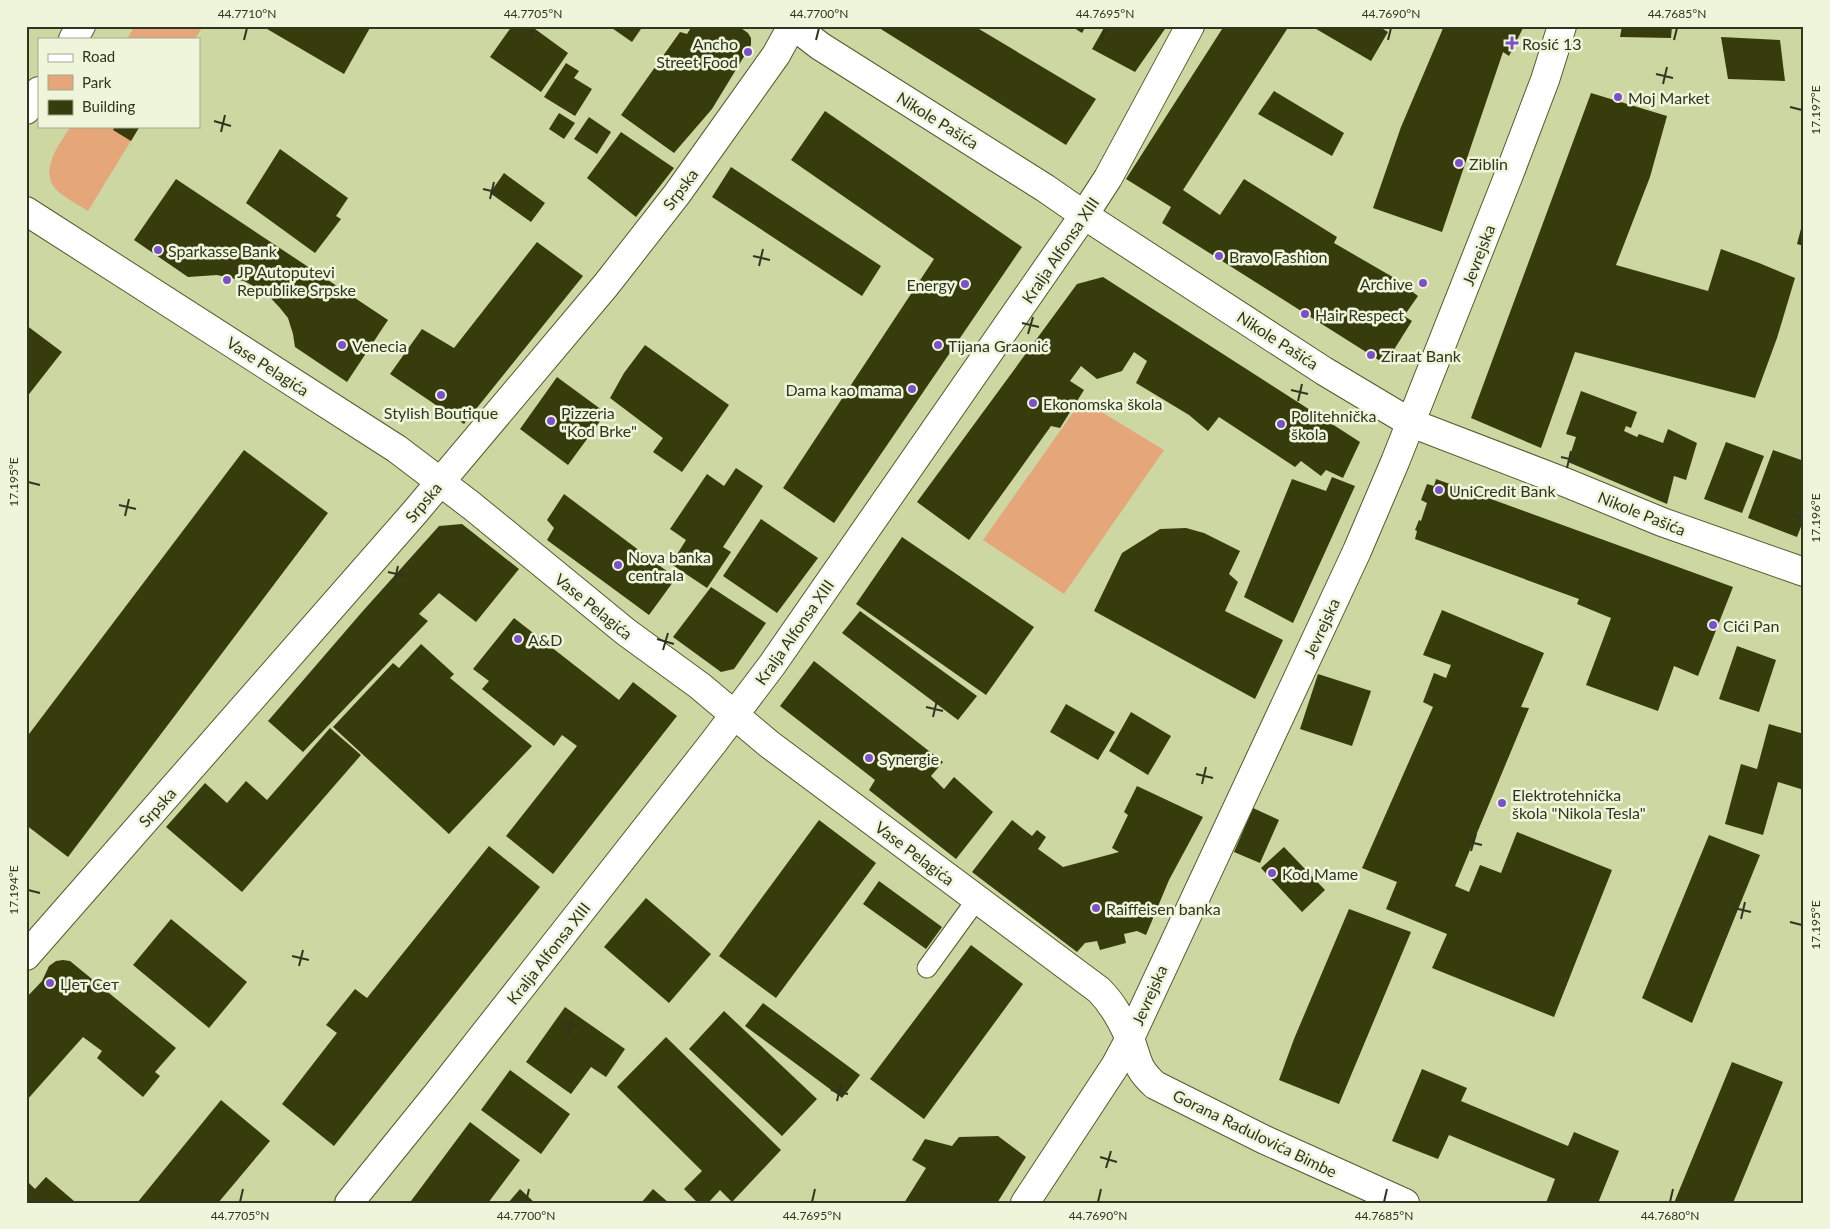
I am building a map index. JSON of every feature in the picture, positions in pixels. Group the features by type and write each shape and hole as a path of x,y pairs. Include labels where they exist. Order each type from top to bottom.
{"street":[{"path":"74,38 81,26"},
{"name":"Nikole Pašića","path":"793,26 820,46 1045,188 1324,370 1411,423 1662,522 1804,572"},
{"name":"Srpska","path":"26,956 462,458 606,285 671,202 776,55 793,26"},
{"name":"Kralja Alfonsa XIII","path":"348,1203 487,1031 713,744 772,665 1084,215 1108,178 1190,26"},
{"name":"Jevrejska","path":"1025,1203 1115,1066 1130,1038 1357,551 1411,423 1517,154 1545,80 1562,26"},
{"path":"26,110 38,92"},
{"name":"Vase Pelagića","path":"26,211 397,449 440,481 626,632 700,686 769,744 1099,990 1112,1003 1130,1038"},
{"name":"Gorana Radulovića Bimbe","path":"1130,1038 1138,1066 1154,1085 1265,1140 1405,1203"}],"lane":[{"path":"927,968 977,899"}],"green space":[{"path":"135,26 203,26 196,38 128,38"},
{"path":"70,128 139,128 88,211 61,194 51,181 49,173 50,164 57,148"},
{"path":"1082,400 1164,450 1064,594 983,540"}],"building":[{"path":"262,26 371,26 344,74"},
{"path":"512,26 531,26 568,53 541,92 490,57"},
{"path":"609,26 643,26 632,42"},
{"path":"692,26 738,26 748,33 751,38 751,45 712,109 674,153 621,115 680,32 687,34"},
{"path":"876,26 974,26 1096,99 1066,145"},
{"path":"1071,26 1086,26 1082,33"},
{"path":"1105,26 1167,26 1135,72 1092,49"},
{"path":"1224,26 1289,26 1183,190 1220,215 1244,179 1337,237 1334,243 1391,276 1418,296 1404,316 1412,321 1385,364 1162,223 1171,207 1126,179"},
{"path":"1311,26 1378,26 1388,32 1371,61"},
{"path":"1444,26 1524,26 1509,56 1503,52 1442,232 1373,208 1401,127"},
{"path":"1622,26 1672,26 1671,38 1620,37"},
{"path":"1758,26 1777,26 1777,29 1758,28"},
{"path":"1721,37 1780,40 1785,81 1728,79"},
{"path":"566,63 579,71 574,78 592,89 575,116 544,97"},
{"path":"1274,91 1344,133 1332,156 1258,114"},
{"path":"1591,93 1667,116 1650,177 1616,265 1708,291 1721,249 1795,278 1777,338 1755,398 1575,352 1541,448 1471,418"},
{"path":"825,111 1022,247 834,523 783,488 934,259 791,160"},
{"path":"559,113 575,123 564,139 549,129"},
{"path":"589,117 611,132 597,154 574,139"},
{"path":"114,128 139,128 131,141 113,130"},
{"path":"621,132 674,168 636,217 587,178"},
{"path":"280,149 348,198 336,216 341,219 315,253 246,203"},
{"path":"731,167 881,266 862,296 712,197"},
{"path":"504,173 545,203 531,222 490,193"},
{"path":"176,179 388,320 347,382 295,347 288,318 266,293 244,281 217,275 188,277 134,240"},
{"path":"1804,221 1804,246 1797,244"},
{"path":"537,242 583,276 464,424 390,374 422,329 454,348"},
{"name":"Ekonomska škola","path":"1103,277 1360,442 1343,478 1326,470 1321,476 1301,461 1295,467 1219,417 1208,431 1189,415 1136,383 1147,361 1134,352 1122,371 1097,379 1081,366 1070,381 1084,390 1060,428 1051,426 969,540 917,502 1077,284"},
{"path":"26,325 62,352 26,398"},
{"path":"645,345 729,405 682,472 653,452 663,438 610,398 624,373"},
{"path":"557,377 606,413 568,465 520,429"},
{"path":"1581,391 1637,412 1631,428 1626,426 1624,431 1637,437 1639,434 1663,443 1668,429 1697,443 1686,480 1674,476 1667,504 1568,462 1576,437 1566,434"},
{"path":"1726,442 1764,456 1742,513 1704,499"},
{"path":"244,450 328,513 68,857 26,825 26,738"},
{"path":"1773,450 1804,461 1804,519 1797,537 1748,518"},
{"path":"736,468 763,486 723,547 731,552 707,588 671,564 686,540 670,529 707,474 724,486"},
{"path":"1332,477 1355,486 1293,623 1244,597 1292,479 1326,491"},
{"path":"1436,479 1733,587 1698,676 1674,666 1658,711 1586,685 1611,618 1577,604 1579,599 1415,539 1417,531 1415,530 1419,520 1421,521 1427,503 1421,500 1427,484 1434,486"},
{"path":"564,494 676,578 649,615 547,540 554,528 547,520"},
{"path":"761,519 818,558 777,613 723,576"},
{"path":"462,524 519,569 476,622 439,593 419,614 428,621 303,752 268,721 439,526"},
{"path":"1186,528 1204,533 1240,551 1229,574 1238,582 1225,611 1283,640 1255,699 1094,611 1122,553 1160,529"},
{"path":"902,537 1034,627 986,695 856,604"},
{"path":"711,587 766,623 734,669 721,672 673,637"},
{"path":"1442,610 1544,653 1521,707 1529,708 1455,886 1469,892 1480,865 1501,873 1517,832 1612,870 1554,1017 1432,968 1447,934 1386,909 1397,882 1362,868 1433,707 1423,702 1434,673 1446,678 1451,665 1423,655"},
{"path":"860,611 977,696 958,720 842,633"},
{"path":"514,618 619,700 633,682 677,716 553,874 506,836 577,746 562,735 554,746 482,689 489,681 473,669"},
{"path":"421,644 454,674 450,678 532,746 449,834 333,727 393,663 399,668"},
{"path":"1737,646 1776,660 1759,712 1719,699"},
{"path":"814,661 943,762 931,776 944,789 954,777 993,812 956,859 869,790 875,780 780,706"},
{"path":"1318,674 1371,691 1352,746 1300,729"},
{"path":"1066,704 1115,732 1098,760 1050,732"},
{"path":"1131,712 1171,736 1148,775 1109,751"},
{"path":"1769,724 1804,734 1804,790 1778,782 1763,835 1725,824 1741,764 1757,769"},
{"path":"330,728 361,755 242,892 166,827 205,783 227,803 246,781 267,800"},
{"path":"1137,786 1203,817 1169,880 1146,935 1137,931 1124,934 1126,943 1100,950 1097,941 1085,943 1077,952 972,872 1012,820 1032,836 1037,830 1046,837 1038,849 1063,867 1119,852 1112,848 1128,815 1124,812"},
{"path":"1253,808 1279,820 1260,863 1234,852"},
{"path":"819,820 876,863 776,998 719,956"},
{"path":"1709,835 1760,855 1692,1023 1642,998"},
{"path":"489,846 540,887 334,1146 282,1104 337,1033 326,1025 355,989 367,998"},
{"path":"1284,847 1325,890 1302,912 1261,868"},
{"path":"879,881 942,927 926,949 863,904"},
{"path":"646,898 711,954 669,1003 604,947"},
{"path":"1349,909 1411,932 1339,1104 1279,1080 1294,1039"},
{"path":"171,919 247,982 209,1028 133,965"},
{"path":"971,945 1023,984 924,1119 870,1079"},
{"path":"56,961 70,961 176,1048 155,1072 160,1076 143,1097 97,1058 102,1051 83,1037 26,1101 26,998 42,981 49,966"},
{"path":"763,1003 860,1075 842,1098 745,1026"},
{"path":"565,1007 625,1049 606,1077 591,1067 571,1094 526,1062"},
{"path":"724,1011 817,1099 782,1136 689,1049"},
{"path":"666,1037 781,1150 732,1202 720,1190 708,1203 698,1203 684,1189 702,1171 617,1087"},
{"path":"1732,1062 1783,1082 1733,1203 1674,1203"},
{"path":"1422,1069 1467,1088 1461,1101 1568,1146 1574,1132 1619,1151 1598,1203 1546,1203 1555,1179 1449,1135 1438,1159 1392,1141"},
{"path":"510,1070 570,1114 541,1154 481,1110"},
{"path":"221,1100 270,1141 218,1203 137,1203"},
{"path":"470,1122 520,1160 488,1203 413,1203 411,1201"},
{"path":"998,1136 1026,1157 997,1203 904,1203 926,1168 912,1160 925,1139 952,1146 959,1137"},
{"path":"46,1177 74,1201 72,1203 26,1203 26,1180 35,1189"},
{"path":"520,1189 535,1203 508,1203"},
{"path":"653,1189 669,1203 641,1203"}],"place":[{"name":"Rosić 13","path":"1512,43"},
{"name":"Ancho Street Food","path":"748,52"},
{"name":"Moj Market","path":"1618,97"},
{"name":"Ziblin","path":"1459,163"},
{"name":"Sparkasse Bank","path":"158,250"},
{"name":"Bravo Fashion","path":"1219,256"},
{"name":"JP Autoputevi Republike Srpske","path":"227,280"},
{"name":"Archive","path":"1423,283"},
{"name":"Energy","path":"965,284"},
{"name":"Hair Respect","path":"1305,314"},
{"name":"Venecia","path":"342,345"},
{"name":"Tijana Graonić","path":"938,345"},
{"name":"Ziraat Bank","path":"1371,355"},
{"name":"Dama kao mama","path":"912,389"},
{"name":"Stylish Boutique","path":"441,395"},
{"name":"Ekonomska škola","path":"1033,403"},
{"name":"Pizzeria \"Kod Brke\"","path":"551,421"},
{"name":"Politehnička škola","path":"1281,424"},
{"name":"UniCredit Bank","path":"1439,490"},
{"name":"Nova banka centrala","path":"618,565"},
{"name":"Cići Pan","path":"1713,625"},
{"name":"A&D","path":"518,639"},
{"name":"Synergie","path":"869,758"},
{"name":"Elektrotehnička škola \"Nikola Tesla\"","path":"1502,803"},
{"name":"Kod Mame","path":"1272,873"},
{"name":"Raiffeisen banka","path":"1096,908"},
{"name":"Џет Сет","path":"50,983"}]}
